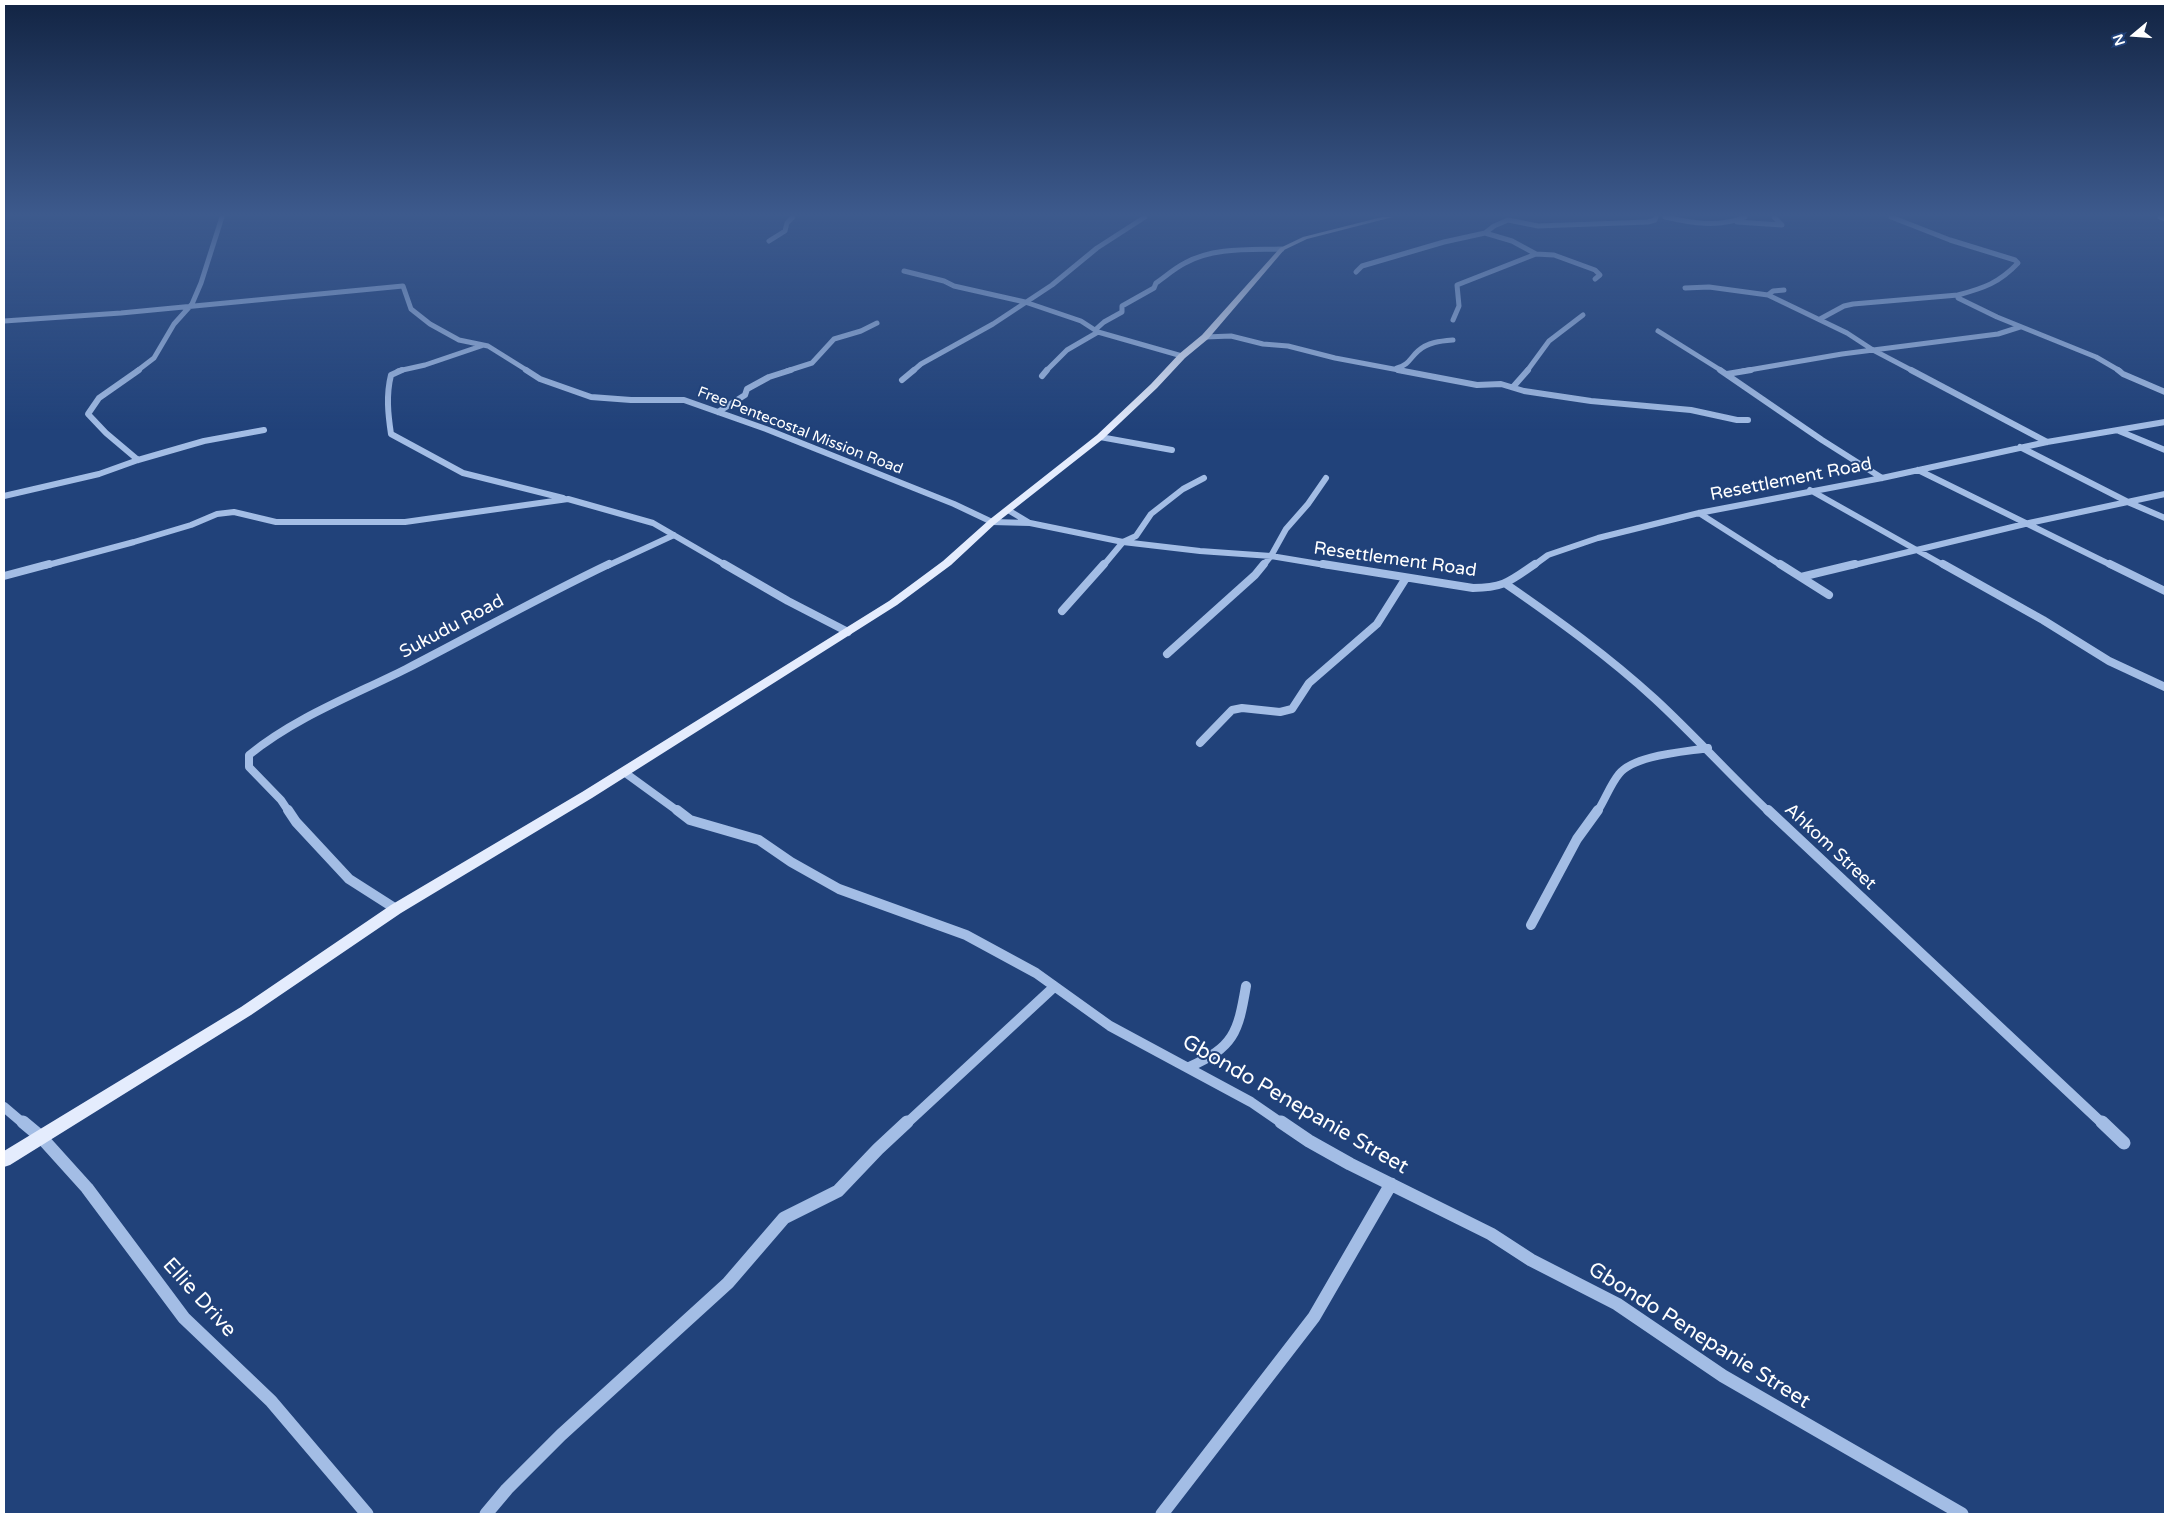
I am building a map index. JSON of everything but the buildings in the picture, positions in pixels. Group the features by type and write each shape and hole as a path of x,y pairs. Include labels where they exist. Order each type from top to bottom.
{"main road":[{"path":"4,1160 246,1011 396,909 624,772 893,603 947,563 992,522 1100,437 1154,386 1182,356 1205,337 1248,288"}],"street":[{"path":"138,460 106,433 88,414 89,411 96,400 155,357 182,313 191,306 199,288"},
{"name":"Free Pentecostal Mission Road","path":"4,321 121,314 383,288"},
{"name":"Free Pentecostal Mission Road","path":"404,288 410,309 417,314 459,340 482,345 513,361 540,379 591,397 631,400 684,400 766,429 992,522"},
{"path":"962,288 1025,302 1081,321 1097,331 1182,356"},
{"path":"902,380 921,364 993,324 1047,288"},
{"path":"1042,376 1049,365 1076,344 1097,331 1104,322 1122,312 1122,306 1154,288"},
{"path":"1453,320 1458,306 1457,288"},
{"path":"1684,288 1688,288"},
{"path":"1715,288 1768,295 1820,319 1847,333 1873,350 2047,442"},
{"path":"1820,319 1844,306 1853,304 1958,295 1983,288"},
{"path":"1768,295 1773,290 1784,290"},
{"path":"1958,295 1958,298 1966,302 2096,357 2114,366 2123,374 2165,392"},
{"path":"1514,387 1523,378 1545,346 1565,327 1582,315"},
{"path":"718,412 745,395 747,389 768,377 812,363 834,339 861,331 877,323"},
{"path":"1727,374 1873,350 1998,334 2020,326"},
{"path":"1658,331 1727,374 1822,440 1882,478"},
{"path":"1205,337 1230,336 1263,344 1288,346 1336,358 1397,368 1430,377 1476,385 1501,384 1524,391 1591,401 1691,410 1737,420 1748,420"},
{"path":"1397,368 1406,366 1414,358 1416,352 1429,343 1452,340"},
{"path":"482,345 462,350 391,375 388,396 391,434 463,473 616,511 653,523 788,601 848,632"},
{"path":"1918,470 2020,447 2165,422"},
{"path":"4,496 99,474 138,460 204,441 264,430"},
{"path":"2118,431 2165,450"},
{"path":"1100,437 1172,450"},
{"path":"2020,447 2130,503 2165,518"},
{"path":"1918,470 2165,591"},
{"name":"Resettlement Road","path":"992,522 1030,523 1124,542 1200,551 1271,556 1473,588 1492,588 1506,584 1548,556 1598,538 1698,513 1918,470"},
{"path":"1062,611 1091,581 1124,542 1136,536 1151,514 1183,489 1204,478"},
{"path":"1167,654 1255,575 1271,556 1286,529 1308,504 1326,478"},
{"path":"1810,490 2043,620 2108,661 2165,687"},
{"path":"1801,577 1918,551 2029,523 2130,503 2165,494"},
{"path":"4,576 134,542 191,525 217,514 234,512 276,522 405,522 568,499"},
{"name":"Resettlement Road","path":"1008,510 1030,523"},
{"path":"1698,513 1829,595"},
{"name":"Sukudu Road","path":"396,909 348,878 296,822 281,800 249,767 249,755 260,745 314,714 430,656 490,623 674,535"},
{"path":"1200,743 1232,710 1242,708 1280,712 1292,709 1299,701 1308,684 1377,624 1406,578"},
{"name":"Ahkom Street","path":"1506,584 1577,634 1620,668 1708,748 1752,796 2124,1143"},
{"path":"1532,925 1577,839 1598,811 1619,774 1628,766 1639,761 1708,748"},
{"name":"Gbondo Penepanie Street","path":"624,772 690,820 758,840 791,862 839,889 966,935 1036,973 1110,1026 1251,1102 1318,1146 1350,1164 1491,1234 1531,1260 1617,1304 1724,1376 1962,1514"},
{"path":"1189,1067 1208,1059 1234,1036 1246,986"},
{"path":"486,1514 507,1489 561,1435 728,1282 754,1255 784,1218 838,1191 878,1149 1054,987"},
{"name":"Ellie Drive","path":"4,1107 41,1137 87,1188 184,1318 270,1401 366,1514"},
{"path":"1162,1514 1229,1430 1314,1317 1391,1184"}]}
